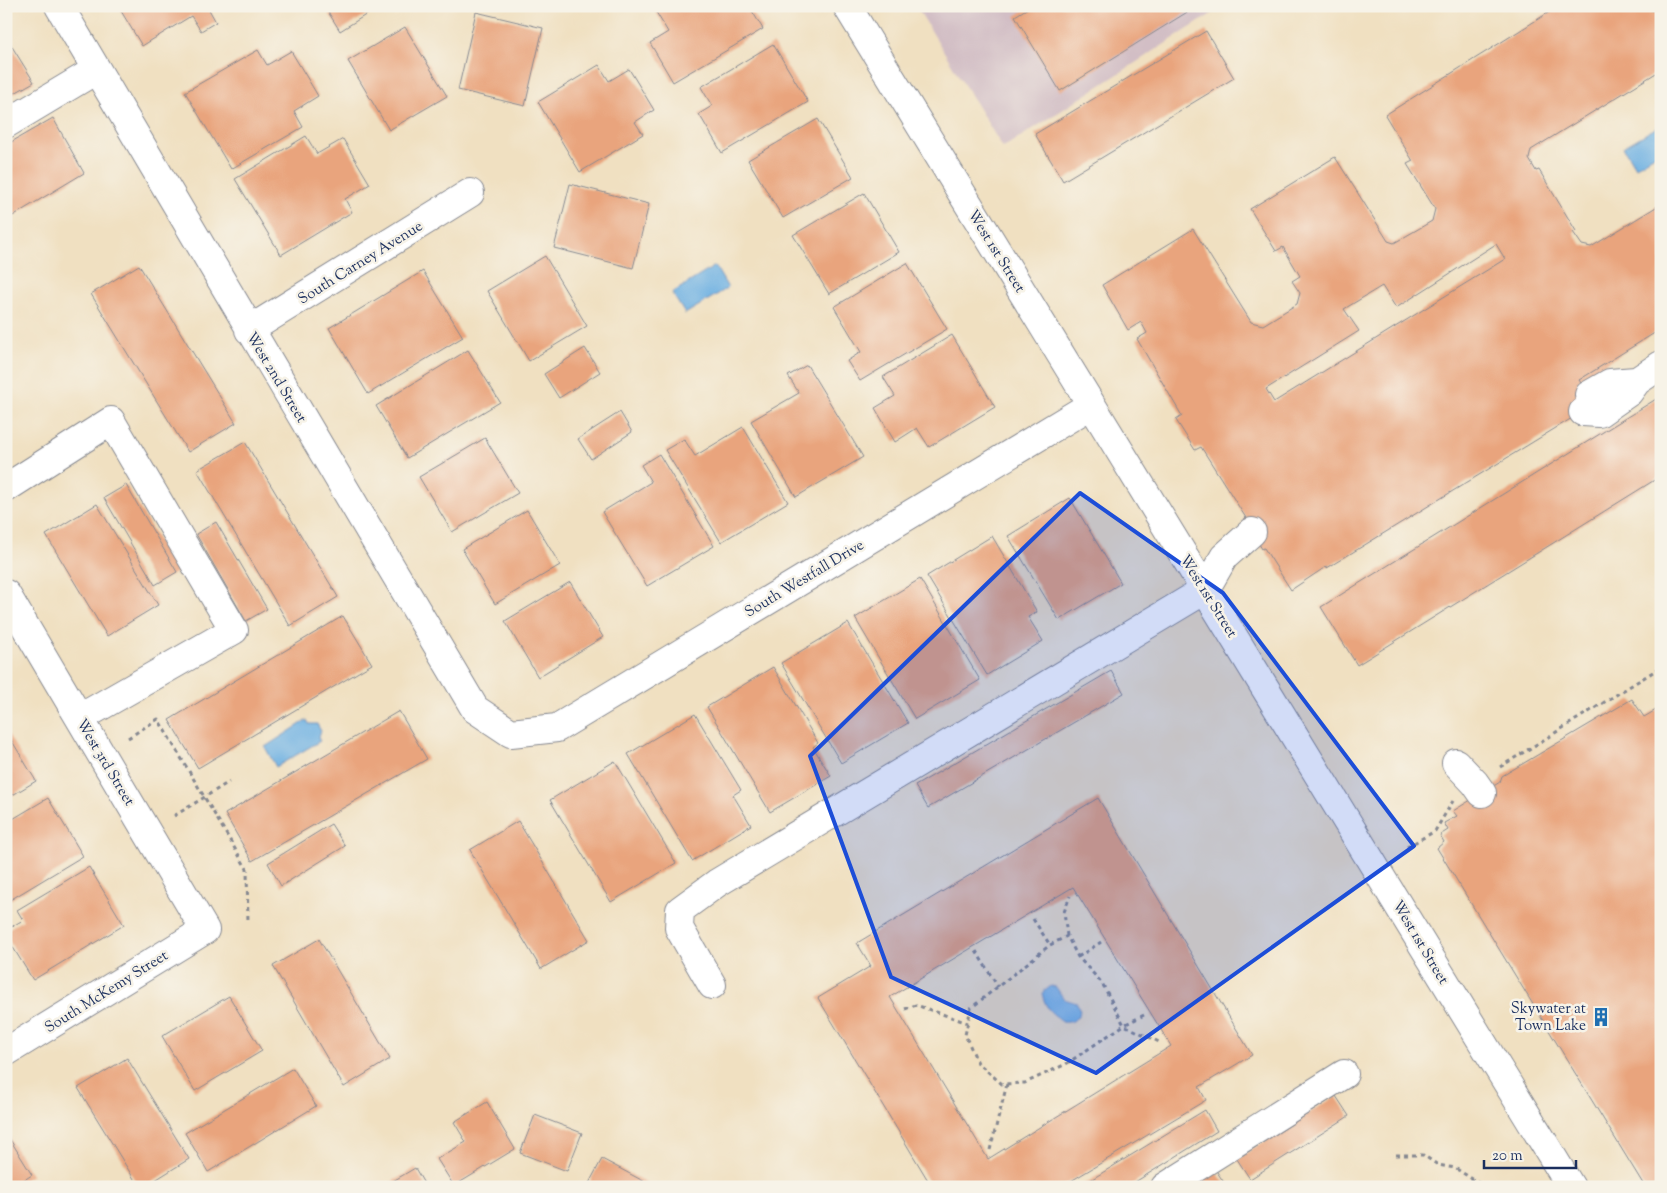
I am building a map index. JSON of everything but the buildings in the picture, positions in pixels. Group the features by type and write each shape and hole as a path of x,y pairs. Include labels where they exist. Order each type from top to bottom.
{"street":[{"name":"West 2nd Street","path":"59,6 475,709 511,733"},
{"name":"West 1st Street","path":"847,6 1571,1187"},
{"path":"6,124 96,70"},
{"name":"South Carney Avenue","path":"249,330 470,193"},
{"path":"1586,403 1598,413 1629,392 1637,381 1661,365"},
{"name":"South Westfall Drive","path":"511,733 557,728 1092,405"},
{"path":"6,488 111,421 234,630 80,718"},
{"path":"712,986 679,928 680,910 717,883 1205,590 1224,557 1252,532"},
{"name":"West 3rd Street","path":"6,594 205,930"},
{"path":"1456,763 1478,788"},
{"name":"South McKemy Street","path":"6,1052 205,930"},
{"path":"1165,1187 1344,1074"}],"path":[{"path":"1407,847 1435,831 1456,795 1478,788 1661,667"},
{"path":"128,738 158,720 247,869 248,923"},
{"path":"174,816 229,782"},
{"path":"1070,896 1064,912 1067,936 1078,957 1102,983 1124,1025 1161,1043"},
{"path":"1033,919 1050,945"},
{"path":"1067,936 1050,945 971,1008 965,1035 978,1063 1002,1084 1025,1083 1066,1064 1124,1025 1144,1015"},
{"path":"1078,957 1101,942"},
{"path":"976,950 998,987"},
{"path":"905,1009 916,1005 968,1022"},
{"path":"990,1150 1007,1084"},
{"path":"1396,1155 1423,1154 1438,1165 1454,1168 1485,1187"}],"highlighted area":[{"path":"1080,493 1223,593 1414,846 1096,1073 891,977 810,756"}],"shaded area":[{"path":"916,6 1224,6 1003,148"}],"water":[{"path":"1661,125 1661,151 1635,167 1623,147"},
{"path":"715,266 728,288 685,314 672,293"},
{"path":"307,720 309,724 317,724 321,731 318,738 320,741 276,767 265,747"},
{"path":"1051,986 1056,987 1064,999 1077,1003 1080,1011 1073,1021 1062,1022 1048,1009 1042,993"}],"place":[{"name":"Skywater at Town Lake","path":"1601,1017"}]}
